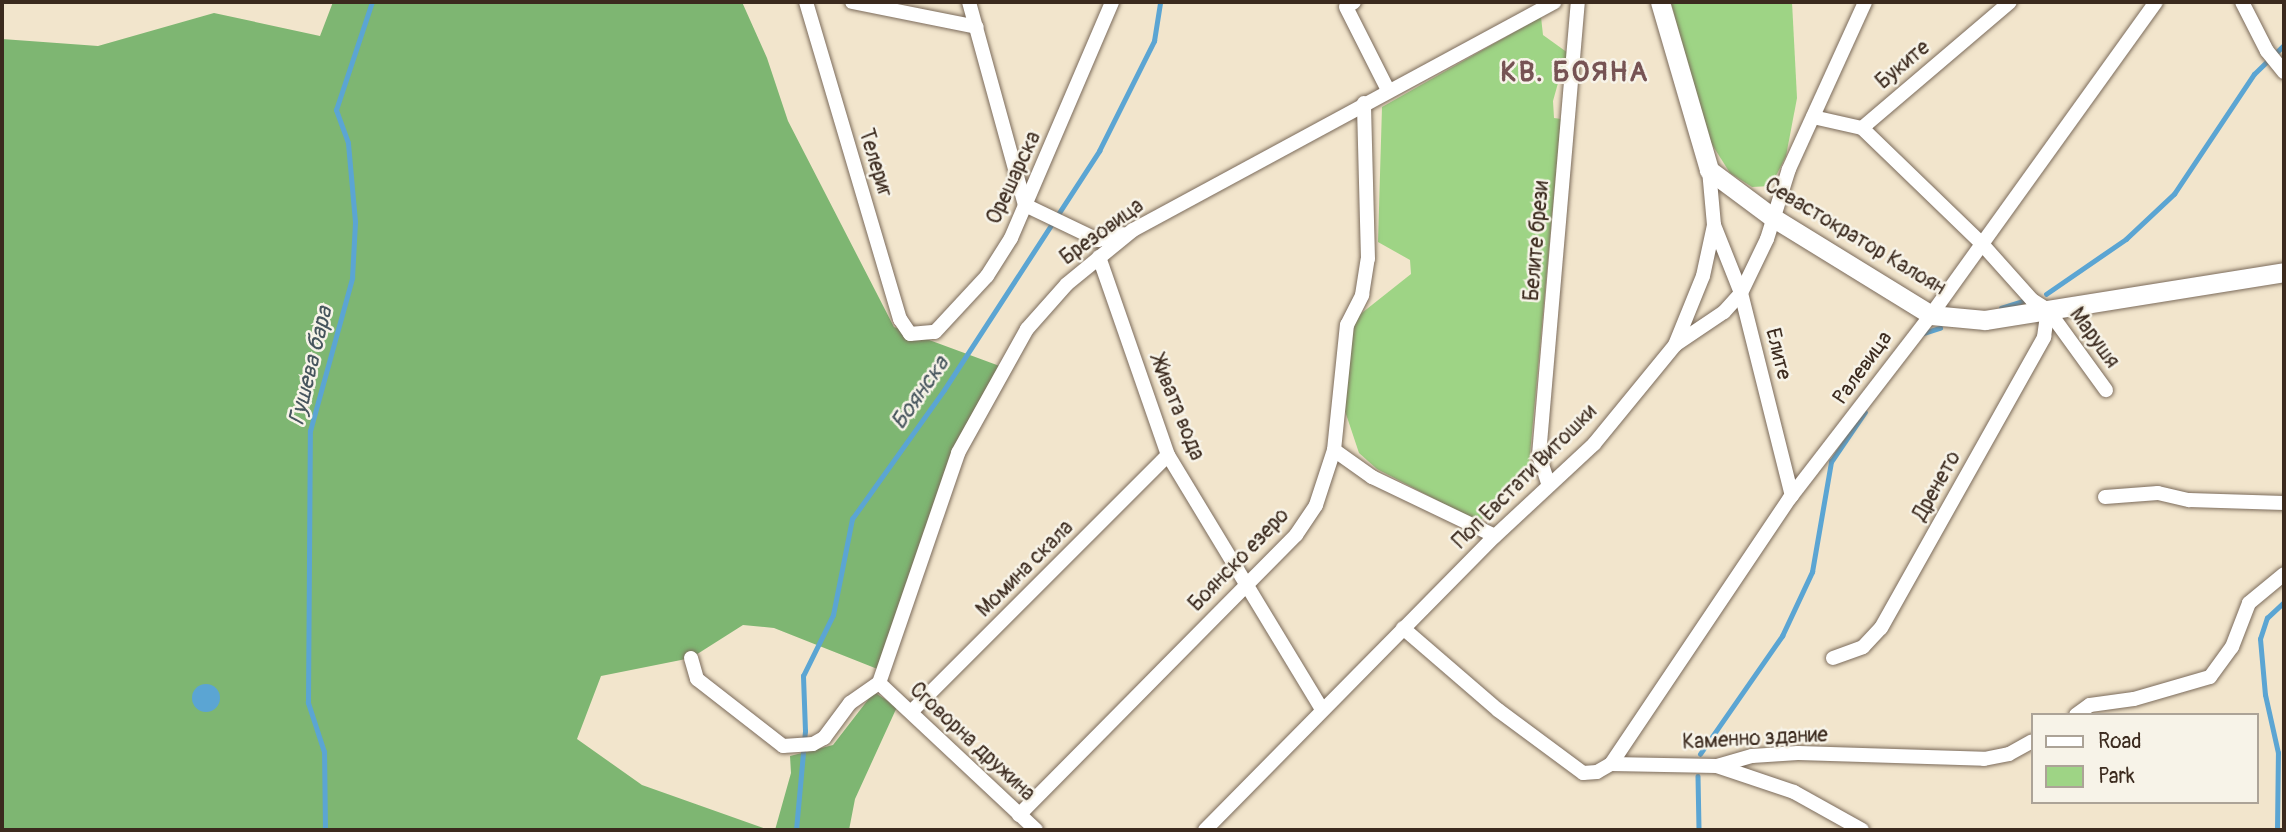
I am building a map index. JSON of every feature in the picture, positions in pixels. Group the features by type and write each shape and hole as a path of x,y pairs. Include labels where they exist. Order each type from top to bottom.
{"main road":[{"path":"1660,2 1709,170"},
{"name":"Севастократор Калоян","path":"1709,170 1772,216 1931,315 1985,320 2284,272"}],"street":[{"name":"Телериг","path":"806,2 900,319 911,334"},
{"path":"852,2 977,27"},
{"path":"970,2 1025,205 1098,240 1133,230"},
{"name":"Орешарска","path":"911,334 935,332 987,276 1025,205 1112,2"},
{"name":"Брезовица","path":"879,683 958,453 1027,328 1067,284 1133,230 1554,2"},
{"name":"Белите брези","path":"1548,483 1539,455 1578,2"},
{"name":"Поп Евстати Витошки","path":"1205,830 1548,483 1594,444 1675,345 1724,312 1741,293 1767,239 1772,216 1813,117 1865,2"},
{"name":"Буките","path":"1862,128 2010,2"},
{"name":"Ралевица","path":"1611,764 1792,496 1931,315 2156,2"},
{"path":"2242,2 2267,51 2281,68"},
{"path":"1350,4 1388,90"},
{"name":"Боянско езеро","path":"1019,816 1307,520 1334,450 1347,325 1363,295 1368,258 1364,103"},
{"path":"1813,117 1862,128"},
{"name":"Марушя","path":"1862,128 1982,244 2032,300 2048,310 2106,390"},
{"path":"1675,345 1703,276 1714,225 1709,170"},
{"name":"Елите","path":"1714,225 1741,293 1792,496"},
{"name":"Живата вода","path":"1099,257 1168,455 1322,709"},
{"name":"Дренето","path":"1833,658 1863,647 1881,628 2044,337 2048,310"},
{"path":"1334,450 1372,477 1495,536"},
{"name":"Момина скала","path":"911,712 1168,455"},
{"path":"2105,497 2158,493 2189,500 2284,503"},
{"path":"2079,713 2090,705 2134,699 2210,677 2232,648 2249,603 2284,574"},
{"name":"Каменно здание","path":"1403,628 1578,771 1597,772 1611,764 1717,766 1752,755 1798,753 1983,760 2009,754 2030,742"},
{"path":"691,658 697,679 768,738 783,746 813,744 824,738 850,704 879,683"},
{"name":"Сговорна дружина","path":"879,683 1036,830"},
{"path":"1717,766 1794,792 1862,830"}],"green space":[{"path":"333,2 742,2 767,58 788,121 894,327 1005,368 958,453 880,670 774,628 743,625 691,658 601,676 577,739 642,785 769,830 2,830 2,39 98,46 214,13 320,36"},
{"path":"1671,2 1792,2 1797,98 1786,156 1771,186 1752,187 1730,173 1706,135"},
{"path":"1541,17 1543,35 1568,53 1564,82 1558,83 1553,101 1554,118 1561,119 1529,465 1479,522 1377,469 1359,453 1345,411 1353,320 1411,274 1410,260 1378,242 1382,107"},
{"path":"874,692 897,707 855,799 849,830 775,830 791,773 790,756 833,745"}],"water":[{"path":"206,684 216,688 220,698 216,708 206,712 196,708 192,698 196,688"}],"waterway":[{"name":"Гушева бара","path":"325,830 324,752 308,703 310,431 352,278 355,222 348,143 336,110 372,2"},
{"name":"Боянска","path":"796,830 805,731 803,676 833,615 852,519 944,390 1099,151 1154,41 1160,2"},
{"path":"2046,294 2126,239 2174,194 2254,74 2284,45"},
{"path":"2001,308 2022,301"},
{"path":"1921,334 1940,328"},
{"path":"1700,754 1782,636 1812,572 1831,462 1865,412"},
{"path":"2277,830 2278,753 2265,695 2260,639 2267,618 2284,602"},
{"path":"1698,776 1699,830"}],"district":[{"name":"КВ. БОЯНА","path":"1575,73"}]}
